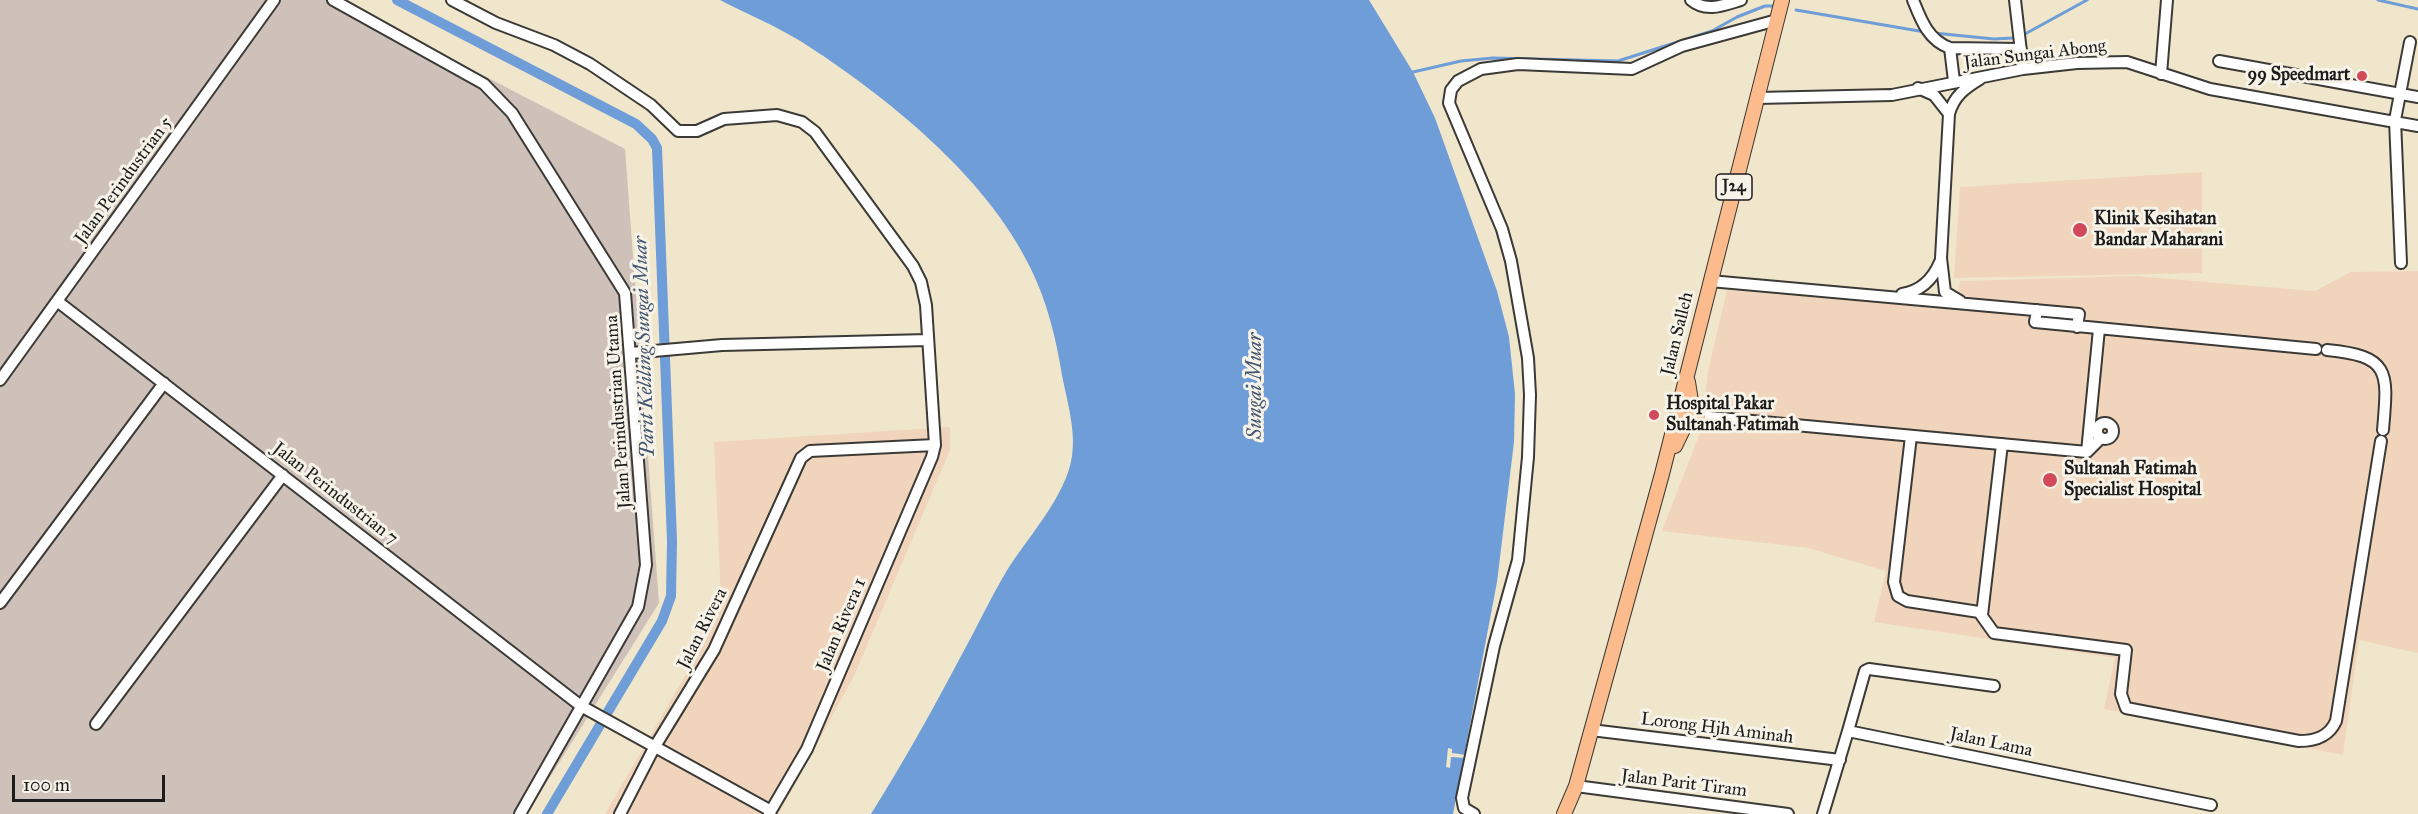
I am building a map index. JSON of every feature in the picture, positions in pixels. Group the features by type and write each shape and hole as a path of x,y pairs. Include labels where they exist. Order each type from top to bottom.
{"main road":[{"name":"Jalan Salleh","path":"1564,814 1576,786 1665,464 1782,0"},
{"path":"1665,464 1688,419 1698,416 1692,405 1687,374"}],"street":[{"name":"Jalan Perindustrian 5","path":"0,380 274,0"},
{"name":"Jalan Perindustrian Utama","path":"333,0 483,84 498,96 525,132 625,293 646,565 638,607 520,814"},
{"path":"452,0 496,23 554,45 590,64 651,105 678,131 697,131 724,119 777,115 802,122 815,132 913,266 921,282 926,305 935,445"},
{"path":"1691,0 1696,4 1711,7 1741,0"},
{"path":"1912,0 1933,38 1950,48 2021,49"},
{"path":"2016,0 2023,69"},
{"path":"2161,74 2167,0"},
{"path":"1474,814 1464,808 1462,798 1494,646 1518,560 1528,456 1530,395 1528,358 1511,261 1502,229 1449,102 1451,90 1465,75 1481,69 1518,64 1632,69 1682,46 1777,20"},
{"path":"2401,262 2395,120 2410,42"},
{"path":"1950,48 1954,81"},
{"name":"Jalan Sungai Abong","path":"1757,98 1877,96 2023,69 2105,61 2127,62 2210,89 2395,120 2418,126"},
{"path":"2219,61 2418,98"},
{"path":"1966,304 1945,292 1941,258 1949,114 1956,98 1964,88 1986,75"},
{"path":"1918,88 1934,95 1949,114"},
{"path":"1890,296 1906,294 1927,283 1934,275 1941,258"},
{"path":"1710,281 2079,314 2077,327"},
{"name":"Jalan Perindustrian 7","path":"57,301 581,706 770,812"},
{"path":"1911,436 1895,592 1907,601 1974,610 1982,615 1994,633 2126,650 2121,694 2126,708 2299,741 2318,739 2332,728 2336,721 2382,436 2386,390 2380,368 2368,357 2348,352 2035,322 2037,310"},
{"path":"1698,416 2087,452 2093,448 2096,431 2099,329"},
{"path":"631,353 672,348 928,340"},
{"path":"0,603 164,383"},
{"path":"2087,452 2096,431"},
{"path":"1982,615 2002,444"},
{"name":"Jalan Rivera","path":"620,814 654,748 714,650 796,464 810,451 935,445"},
{"name":"Jalan Rivera 1","path":"770,812 807,749 932,457 935,445"},
{"path":"96,724 283,475"},
{"path":"1823,814 1864,671 1869,669 1994,686"},
{"name":"Lorong Hjh Aminah","path":"1591,730 1840,760"},
{"name":"Jalan Lama","path":"1848,731 2211,805"},
{"name":"Jalan Parit Tiram","path":"1576,786 1788,814"}],"shaded area":[{"path":"0,0 338,0 625,149 659,603 527,814 0,814"},
{"name":"Klinik Kesihatan Bandar Maharani","path":"2202,172 2202,273 1954,278 1960,187"},
{"name":"Sultanah Fatimah Specialist Hospital","path":"2418,271 2418,653 2359,640 2343,755 2104,709 2115,658 1874,622 1886,571 1808,548 1662,531 1701,430 1708,371 1727,290 1956,309 1960,281 2136,276 2315,291 2351,272"},
{"path":"950,427 950,450 854,676 779,814 605,814 708,636 721,600 714,442"}],"water":[{"name":"Sungai Muar","path":"720,0 1369,0 1413,72 1435,118 1497,291 1509,337 1515,394 1514,442 1497,582 1453,814 871,814 928,717 1006,572 1063,486 1069,471 1073,446 1070,416 1054,334 1046,306 1030,267 1011,233 988,201 931,141 867,87 802,42"}],"pier":[{"path":"1448,748 1452,749 1452,753 1466,755 1466,758 1451,757 1450,768 1446,767"}],"waterway":[{"name":"Parit Keliling Sungai Muar","path":"397,0 636,124 652,139 657,148 672,541 671,596 662,621 547,814"},
{"path":"2025,34 2087,0"},
{"path":"2378,0 2418,9"},
{"path":"1413,72 1461,61 1493,58 1618,61 1712,31 1737,17 1765,6 1772,6"},
{"path":"1796,10 1925,32"},
{"path":"1934,33 1994,39 2013,38"}],"place":[{"name":"99 Speedmart","path":"2362,76"},
{"name":"Klinik Kesihatan Bandar Maharani","path":"2080,230"},
{"name":"Hospital Pakar Sultanah Fatimah","path":"1654,415"},
{"name":"Sultanah Fatimah Specialist Hospital","path":"2050,480"}]}
